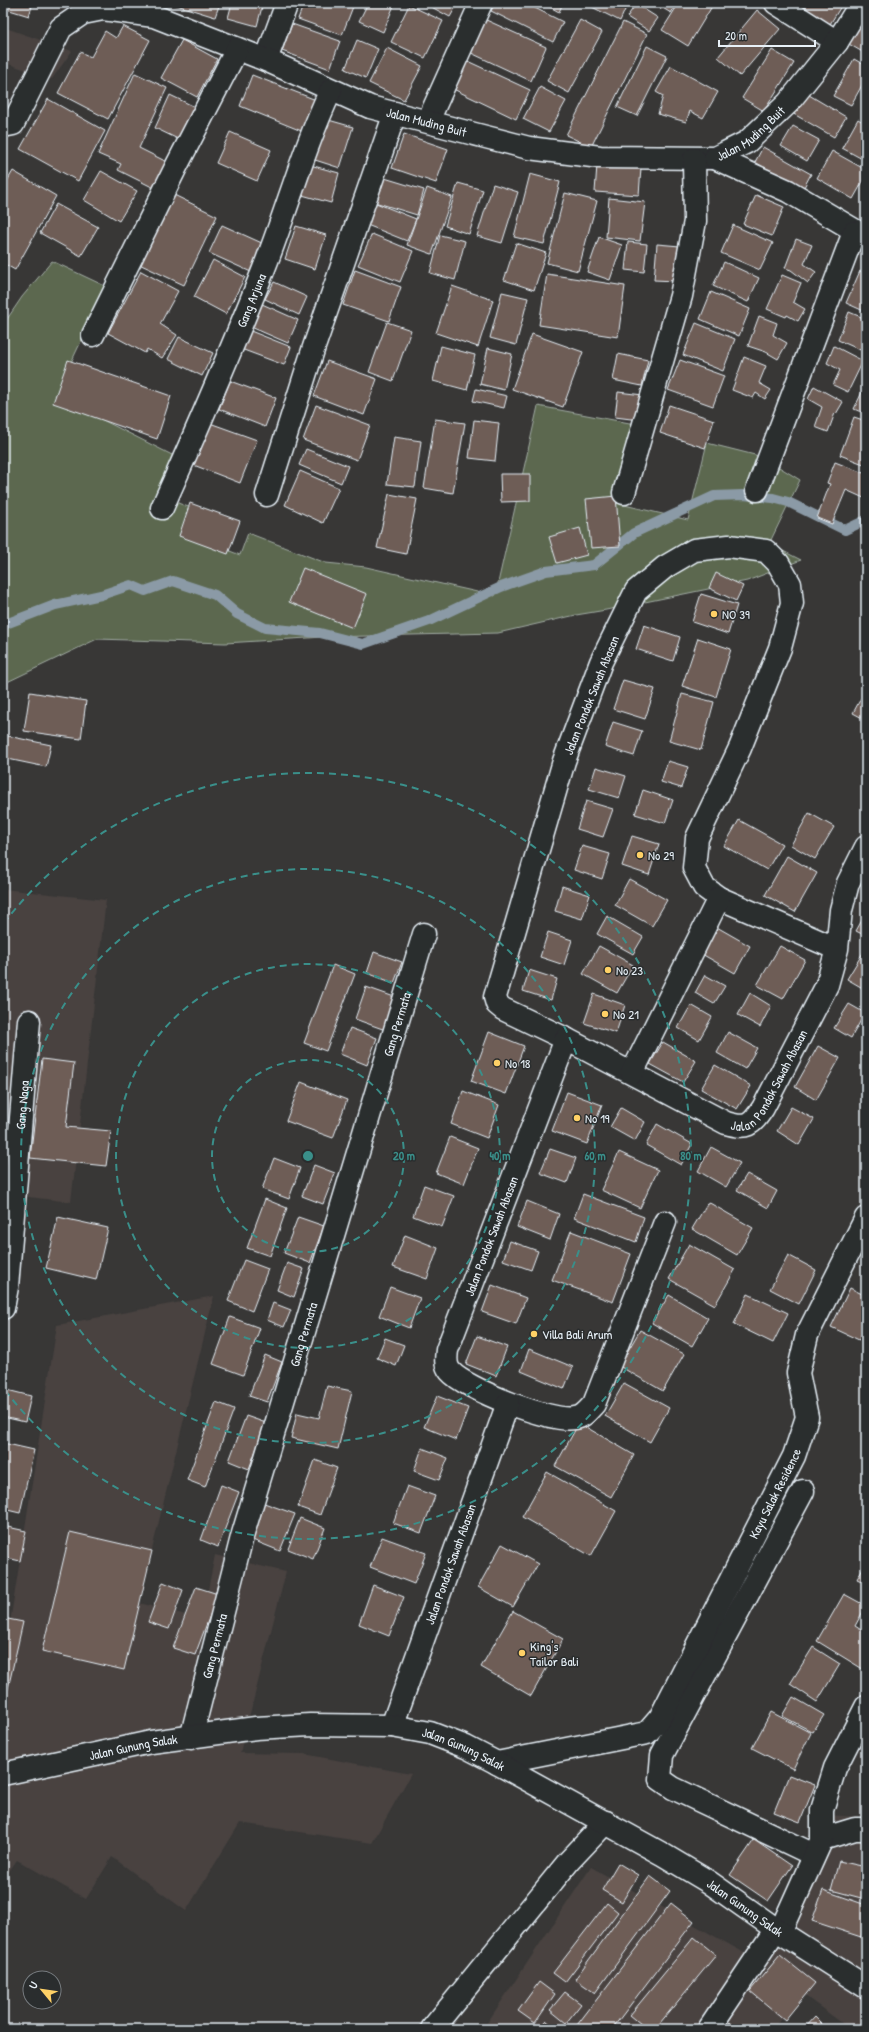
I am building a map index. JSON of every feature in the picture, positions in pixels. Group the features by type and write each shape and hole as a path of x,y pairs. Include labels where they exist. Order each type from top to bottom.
{"street":[{"path":"266,60 287,3"},
{"path":"428,121 481,3"},
{"path":"776,3 837,42"},
{"name":"Jalan Muding Buit","path":"6,131 61,28 84,13 103,9 156,9 237,49 266,60 370,107 529,148 561,153 600,157 705,158 747,142 783,108 837,42 861,3"},
{"path":"93,335 177,165 237,49"},
{"name":"Gang Arjuna","path":"162,508 210,401 261,276 314,125 331,90"},
{"path":"267,495 314,347 395,113"},
{"path":"624,493 681,296 705,158 788,192 860,234 757,490"},
{"name":"Jalan Pondok Sawah Abasan","path":"838,949 719,898 704,887 694,868 697,838 740,748 780,648 792,603 790,584 778,563 766,551 729,546 694,550 665,567 636,591 601,662 564,761 495,997 497,1004 503,1009 566,1039 726,1123 740,1127 753,1123 763,1108 827,985 838,949 841,910 848,883 866,847"},
{"path":"632,1073 719,898"},
{"name":"Gang Permata","path":"191,1738 242,1538 424,934"},
{"name":"Gang Naga","path":"3,1308 7,1287 29,1021"},
{"name":"Jalan Pondok Sawah Abasan","path":"566,1039 447,1350 446,1361 449,1369 457,1379 508,1403 559,1419 575,1418 585,1414 594,1404 665,1222"},
{"name":"Kayu Salak Residence","path":"497,1763 647,1733 660,1718 794,1456 807,1417 798,1373 807,1335 866,1218"},
{"name":"Jalan Pondok Sawah Abasan","path":"392,1726 508,1403"},
{"path":"803,1491 662,1755 660,1779 673,1788 818,1847 855,1829 866,1829"},
{"path":"709,2029 778,1931 818,1847 822,1810 835,1768 866,1707"},
{"name":"Jalan Gunung Salak","path":"3,1774 151,1742 191,1738 256,1728 310,1724 392,1726 430,1733 466,1747 497,1763 662,1854 709,1882 778,1931 866,1987"},
{"path":"432,2029 568,1861 606,1822"}],"shaded area":[{"path":"3,27 72,51 52,79 3,62"},
{"path":"3,889 106,900 71,1202 3,1194"},
{"path":"214,1296 139,1603 202,1619 215,1555 286,1572 240,1753 304,1754 411,1774 372,1843 240,1823 186,1911 112,1857 86,1899 17,1860 3,1880 3,1667 57,1325"},
{"path":"824,1815 866,1817 866,2029 850,2029 801,1993 773,2029 483,2029 591,1867 757,1960"}],"green space":[{"path":"52,261 107,287 55,396 180,459 165,498 209,515 199,539 240,555 248,533 326,563 366,567 495,596 538,406 635,424 616,503 688,520 707,443 763,457 800,480 769,544 801,560 747,581 576,615 498,633 324,637 225,643 97,639 3,684 3,325 22,297"}],"building":[{"path":"3,3 33,3 29,16 3,8"},
{"path":"170,3 220,3 215,17"},
{"path":"232,3 263,3 257,26 228,18"},
{"path":"304,3 354,4 342,35 298,19"},
{"path":"368,3 395,3 383,32 359,21"},
{"path":"424,3 458,3 450,17"},
{"path":"495,3 525,3 563,22 553,42 491,11"},
{"path":"543,3 563,3 559,12"},
{"path":"592,3 628,3 620,21 590,6"},
{"path":"654,3 677,3 671,13"},
{"path":"679,3 714,3 688,46 662,30"},
{"path":"791,3 843,3 827,29"},
{"path":"636,4 658,18 649,31 627,17"},
{"path":"409,5 443,21 425,58 391,42"},
{"path":"757,10 780,29 740,76 718,57"},
{"path":"866,13 866,54 847,43"},
{"path":"484,19 546,47 531,81 469,52"},
{"path":"580,20 602,32 569,93 547,81"},
{"path":"623,22 647,34 591,147 566,135"},
{"path":"292,24 340,41 330,69 282,51"},
{"path":"123,26 150,40 108,119 58,93 80,52 91,57 105,31 116,38"},
{"path":"182,40 217,59 197,97 161,78"},
{"path":"357,40 378,49 366,78 345,69"},
{"path":"647,46 667,56 637,116 617,107"},
{"path":"387,48 422,66 404,100 369,83"},
{"path":"772,50 794,63 764,111 742,98"},
{"path":"463,59 530,90 516,119 449,87"},
{"path":"854,59 866,66 866,78 851,105 833,96"},
{"path":"671,66 718,92 703,118 690,111 686,122 658,114 663,96 656,92"},
{"path":"135,73 167,88 139,148 169,163 156,189 118,170 121,164 98,154"},
{"path":"252,75 316,100 304,132 240,106"},
{"path":"540,87 566,101 549,132 523,119"},
{"path":"804,92 846,117 834,137 792,113"},
{"path":"170,95 195,107 180,140 155,128"},
{"path":"48,99 105,131 78,181 20,149"},
{"path":"325,119 353,127 340,168 312,159"},
{"path":"858,119 866,124 866,161 842,148"},
{"path":"793,126 819,140 807,161 781,146"},
{"path":"230,132 271,150 257,181 216,163"},
{"path":"404,134 448,149 436,183 392,168"},
{"path":"763,147 811,174 803,189 755,162"},
{"path":"832,151 866,170 866,176 853,199 817,178"},
{"path":"310,165 339,173 331,203 302,195"},
{"path":"597,165 641,168 639,195 595,192"},
{"path":"13,171 56,196 15,270 3,263 3,188"},
{"path":"101,171 137,191 119,221 84,200"},
{"path":"530,174 560,182 544,244 514,237"},
{"path":"378,176 424,190 417,215 371,201"},
{"path":"458,183 483,190 469,234 445,226"},
{"path":"493,184 518,192 502,243 477,236"},
{"path":"427,188 452,197 432,254 407,245"},
{"path":"170,193 217,216 184,285 137,263"},
{"path":"565,193 597,201 578,271 547,263"},
{"path":"756,195 784,207 772,236 743,224"},
{"path":"609,198 645,202 640,241 606,237"},
{"path":"371,201 416,219 407,241 362,223"},
{"path":"56,204 98,227 81,256 40,233"},
{"path":"222,225 264,244 251,272 209,253"},
{"path":"733,225 773,243 760,270 721,253"},
{"path":"296,226 326,235 315,269 285,259"},
{"path":"372,234 413,251 400,282 358,265"},
{"path":"440,235 465,241 455,280 430,273"},
{"path":"599,237 622,245 610,280 587,272"},
{"path":"796,239 812,245 804,264 816,272 808,283 791,270 785,268"},
{"path":"628,242 647,244 644,272 625,270"},
{"path":"516,243 546,253 534,290 504,280"},
{"path":"657,244 680,246 676,281 654,280"},
{"path":"213,260 245,277 226,314 194,297"},
{"path":"724,262 759,278 748,302 713,286"},
{"path":"355,270 401,287 389,321 343,305"},
{"path":"141,271 178,291 160,324 177,335 162,358 147,349 145,353 108,333"},
{"path":"860,271 866,273 866,312 846,303"},
{"path":"547,274 625,286 618,337 539,325"},
{"path":"782,275 801,283 793,302 805,309 798,321 787,315 786,317 767,309"},
{"path":"274,282 307,297 299,315 265,299"},
{"path":"452,286 493,300 478,347 436,333"},
{"path":"502,292 528,298 516,345 490,338"},
{"path":"711,292 750,309 739,336 700,319"},
{"path":"262,304 298,320 288,343 251,327"},
{"path":"849,312 866,319 865,352 838,340"},
{"path":"759,316 777,323 773,335 787,343 778,359 766,352 748,346"},
{"path":"387,322 411,330 393,381 369,372"},
{"path":"696,323 735,339 723,371 683,355"},
{"path":"248,330 291,347 284,365 241,349"},
{"path":"532,334 583,352 563,407 512,389"},
{"path":"179,337 213,353 202,376 168,359"},
{"path":"441,346 475,355 467,390 433,381"},
{"path":"834,346 863,361 848,392 833,385 840,370 827,363"},
{"path":"488,348 512,354 504,390 480,384"},
{"path":"618,354 648,360 642,386 613,380"},
{"path":"744,357 766,366 759,383 771,390 765,399 756,393 753,398 732,390"},
{"path":"68,360 171,396 157,439 53,403"},
{"path":"680,360 724,376 713,406 668,390"},
{"path":"327,361 377,379 364,415 314,396"},
{"path":"230,381 276,398 265,427 219,409"},
{"path":"814,386 843,402 836,414 835,413 828,432 815,427 822,407 808,399"},
{"path":"864,388 866,389 866,414 854,409"},
{"path":"476,389 507,396 504,408 473,401"},
{"path":"618,392 643,395 639,420 615,417"},
{"path":"316,405 370,425 357,460 303,440"},
{"path":"669,405 714,420 705,448 660,433"},
{"path":"854,417 866,421 866,465 840,455"},
{"path":"435,419 465,423 453,493 424,488"},
{"path":"474,420 499,423 495,461 469,458"},
{"path":"207,422 257,440 240,483 191,464"},
{"path":"394,437 421,441 415,487 387,484"},
{"path":"306,449 348,466 341,483 299,465"},
{"path":"835,462 866,474 866,499 846,490 832,524 817,518 830,484 827,483"},
{"path":"300,471 339,488 323,523 285,505"},
{"path":"500,474 530,474 530,501 501,502"},
{"path":"389,494 417,499 406,554 377,548"},
{"path":"616,496 620,546 591,548 586,499"},
{"path":"190,503 240,521 228,554 179,536"},
{"path":"580,528 587,555 557,563 549,537"},
{"path":"303,568 367,594 353,628 289,602"},
{"path":"716,573 743,586 736,601 709,588"},
{"name":"NO 39","path":"701,594 737,605 728,634 692,622"},
{"path":"644,625 680,637 673,661 636,649"},
{"path":"698,638 731,649 716,697 682,686"},
{"path":"623,680 655,689 645,719 613,709"},
{"path":"866,689 866,720 853,713"},
{"path":"30,692 86,701 81,739 24,731"},
{"path":"682,694 714,702 701,750 669,741"},
{"path":"613,722 642,731 634,756 605,747"},
{"path":"3,735 51,745 46,767 3,758"},
{"path":"668,761 688,767 681,788 661,782"},
{"path":"596,767 626,776 619,798 589,789"},
{"path":"643,790 673,800 665,823 635,814"},
{"path":"586,801 613,809 603,837 577,829"},
{"path":"809,813 834,827 815,859 791,845"},
{"path":"739,820 782,844 767,870 724,846"},
{"name":"No 29","path":"632,836 659,844 649,875 622,866"},
{"path":"582,846 610,854 602,879 574,870"},
{"path":"787,856 817,873 795,912 765,895"},
{"path":"629,879 667,900 652,926 615,905"},
{"path":"562,886 590,895 582,919 555,911"},
{"path":"866,913 866,936 856,931"},
{"path":"607,916 643,937 633,954 597,934"},
{"path":"715,926 750,946 735,973 700,953"},
{"path":"548,932 572,940 564,965 540,957"},
{"name":"No 23","path":"599,946 633,965 617,993 583,974"},
{"path":"780,946 805,960 783,999 757,985"},
{"path":"864,951 866,952 866,990 847,979"},
{"path":"374,952 402,962 394,983 367,973"},
{"path":"333,965 355,974 326,1051 304,1043"},
{"path":"529,970 557,979 551,1000 523,991"},
{"path":"705,975 725,986 714,1004 695,993"},
{"path":"366,987 400,999 388,1031 355,1019"},
{"path":"750,993 771,1006 760,1027 738,1015"},
{"name":"No 21","path":"594,994 625,1005 616,1033 584,1023"},
{"path":"849,1004 865,1013 851,1038 834,1028"},
{"path":"691,1005 712,1017 699,1040 678,1028"},
{"path":"350,1028 377,1038 367,1065 340,1054"},
{"name":"No 18","path":"489,1032 524,1046 506,1094 471,1081"},
{"path":"728,1032 757,1048 745,1069 717,1053"},
{"path":"663,1042 696,1061 683,1082 650,1064"},
{"path":"818,1046 840,1058 816,1100 795,1087"},
{"path":"42,1059 74,1063 66,1127 111,1131 106,1166 30,1158"},
{"path":"715,1065 751,1086 737,1109 701,1089"},
{"path":"301,1082 347,1100 333,1138 286,1121"},
{"path":"463,1091 499,1105 487,1138 451,1124"},
{"name":"No 19","path":"567,1092 602,1105 587,1144 552,1131"},
{"path":"791,1107 814,1119 799,1145 777,1131"},
{"path":"621,1108 645,1122 635,1141 610,1127"},
{"path":"657,1124 692,1144 681,1165 646,1145"},
{"path":"450,1137 478,1148 464,1184 436,1173"},
{"path":"711,1147 740,1163 726,1187 698,1171"},
{"path":"550,1149 576,1158 567,1183 540,1173"},
{"path":"619,1152 658,1170 640,1208 601,1190"},
{"path":"274,1158 300,1168 289,1199 262,1189"},
{"path":"314,1165 335,1173 323,1204 302,1196"},
{"path":"747,1174 777,1191 768,1208 737,1190"},
{"path":"424,1185 454,1196 442,1227 413,1216"},
{"path":"583,1194 644,1217 636,1242 574,1218"},
{"path":"265,1199 287,1208 270,1256 247,1248"},
{"path":"527,1201 559,1214 550,1240 517,1227"},
{"path":"708,1202 753,1228 737,1255 692,1229"},
{"path":"58,1217 108,1228 96,1280 46,1268"},
{"path":"298,1217 324,1226 310,1263 284,1253"},
{"path":"571,1231 631,1254 613,1302 552,1280"},
{"path":"405,1235 438,1248 427,1279 393,1267"},
{"path":"510,1241 538,1251 531,1270 503,1260"},
{"path":"689,1244 735,1270 715,1305 669,1279"},
{"path":"788,1255 816,1270 799,1304 770,1289"},
{"path":"244,1260 268,1269 252,1311 228,1301"},
{"path":"287,1263 304,1269 294,1297 277,1290"},
{"path":"492,1285 526,1298 516,1324 482,1312"},
{"path":"390,1287 420,1298 409,1328 379,1316"},
{"path":"850,1288 866,1296 866,1325 859,1340 831,1327"},
{"path":"748,1294 788,1313 773,1343 734,1324"},
{"path":"669,1295 708,1318 692,1346 652,1323"},
{"path":"273,1303 291,1310 284,1327 267,1320"},
{"path":"230,1317 260,1328 243,1375 213,1364"},
{"path":"640,1330 684,1354 663,1391 619,1366"},
{"path":"477,1336 507,1347 496,1376 466,1364"},
{"path":"385,1338 404,1345 396,1366 377,1358"},
{"path":"529,1349 573,1367 564,1389 521,1371"},
{"path":"265,1355 282,1362 267,1402 249,1396"},
{"path":"624,1383 669,1408 650,1442 605,1416"},
{"path":"327,1386 352,1391 338,1449 291,1438 297,1413 319,1418"},
{"path":"3,1389 31,1396 25,1422 3,1417"},
{"path":"437,1396 468,1408 456,1440 424,1427"},
{"path":"216,1402 234,1409 205,1487 187,1480"},
{"path":"246,1416 266,1423 249,1469 229,1461"},
{"path":"579,1423 634,1455 611,1497 555,1466"},
{"path":"3,1443 34,1450 20,1513 3,1509"},
{"path":"422,1448 448,1458 439,1480 414,1471"},
{"path":"315,1460 337,1468 320,1515 298,1507"},
{"path":"547,1472 616,1511 591,1556 522,1517"},
{"path":"221,1485 239,1492 218,1547 201,1540"},
{"path":"407,1486 435,1496 421,1533 393,1523"},
{"path":"264,1503 295,1514 280,1551 250,1539"},
{"path":"300,1518 325,1528 313,1559 288,1549"},
{"path":"3,1526 26,1531 20,1561 3,1557"},
{"path":"70,1532 152,1551 124,1670 42,1651"},
{"path":"382,1537 426,1553 414,1584 370,1567"},
{"path":"502,1544 538,1564 513,1607 478,1587"},
{"path":"866,1562 866,1583 857,1579"},
{"path":"163,1582 183,1590 169,1629 148,1622"},
{"path":"373,1585 404,1597 389,1636 359,1624"},
{"path":"196,1587 218,1594 195,1655 173,1648"},
{"path":"844,1594 866,1606 855,1626 866,1633 866,1671 817,1641"},
{"name":"King's Tailor Bali","path":"513,1611 563,1639 531,1696 481,1667"},
{"path":"3,1618 23,1622 7,1693 3,1692"},
{"path":"813,1647 840,1664 817,1702 790,1684"},
{"path":"793,1697 824,1715 813,1732 782,1716"},
{"path":"771,1712 811,1733 793,1769 752,1748"},
{"path":"789,1775 815,1785 800,1822 774,1812"},
{"path":"754,1840 792,1866 768,1901 730,1875"},
{"path":"839,1861 866,1867 865,1899 831,1890"},
{"path":"618,1863 638,1875 622,1902 602,1890"},
{"path":"650,1876 670,1891 595,1993 575,1979"},
{"path":"823,1890 866,1905 866,1922 861,1937 812,1921"},
{"path":"607,1903 618,1912 565,1982 553,1973"},
{"path":"671,1903 694,1921 612,2029 574,2029"},
{"path":"694,1937 716,1955 655,2029 647,2029 630,2015"},
{"path":"780,1955 815,1983 785,2020 750,1991"},
{"path":"539,1982 555,1994 535,2023 518,2011"},
{"path":"565,1992 581,2004 566,2023 550,2010"},
{"path":"815,2017 827,2029 804,2029"},
{"path":"546,2020 556,2029 538,2029"},
{"path":"730,2022 737,2029 724,2029"},
{"path":"623,2024 629,2029 619,2029"}],"waterway":[{"path":"3,625 55,605 101,595 131,585 145,591 173,581 215,595 237,614 265,628 320,633 363,644 429,621 501,587 546,571 594,565 634,533 714,496 743,495 773,498 788,502 845,530 866,520"}],"place":[{"name":"NO 39","path":"714,614"},
{"name":"No 29","path":"640,855"},
{"name":"No 23","path":"608,970"},
{"name":"No 21","path":"605,1014"},
{"name":"No 18","path":"497,1063"},
{"name":"No 19","path":"577,1118"},
{"name":"Villa Bali Arum","path":"534,1334"},
{"name":"King's Tailor Bali","path":"522,1653"}]}
